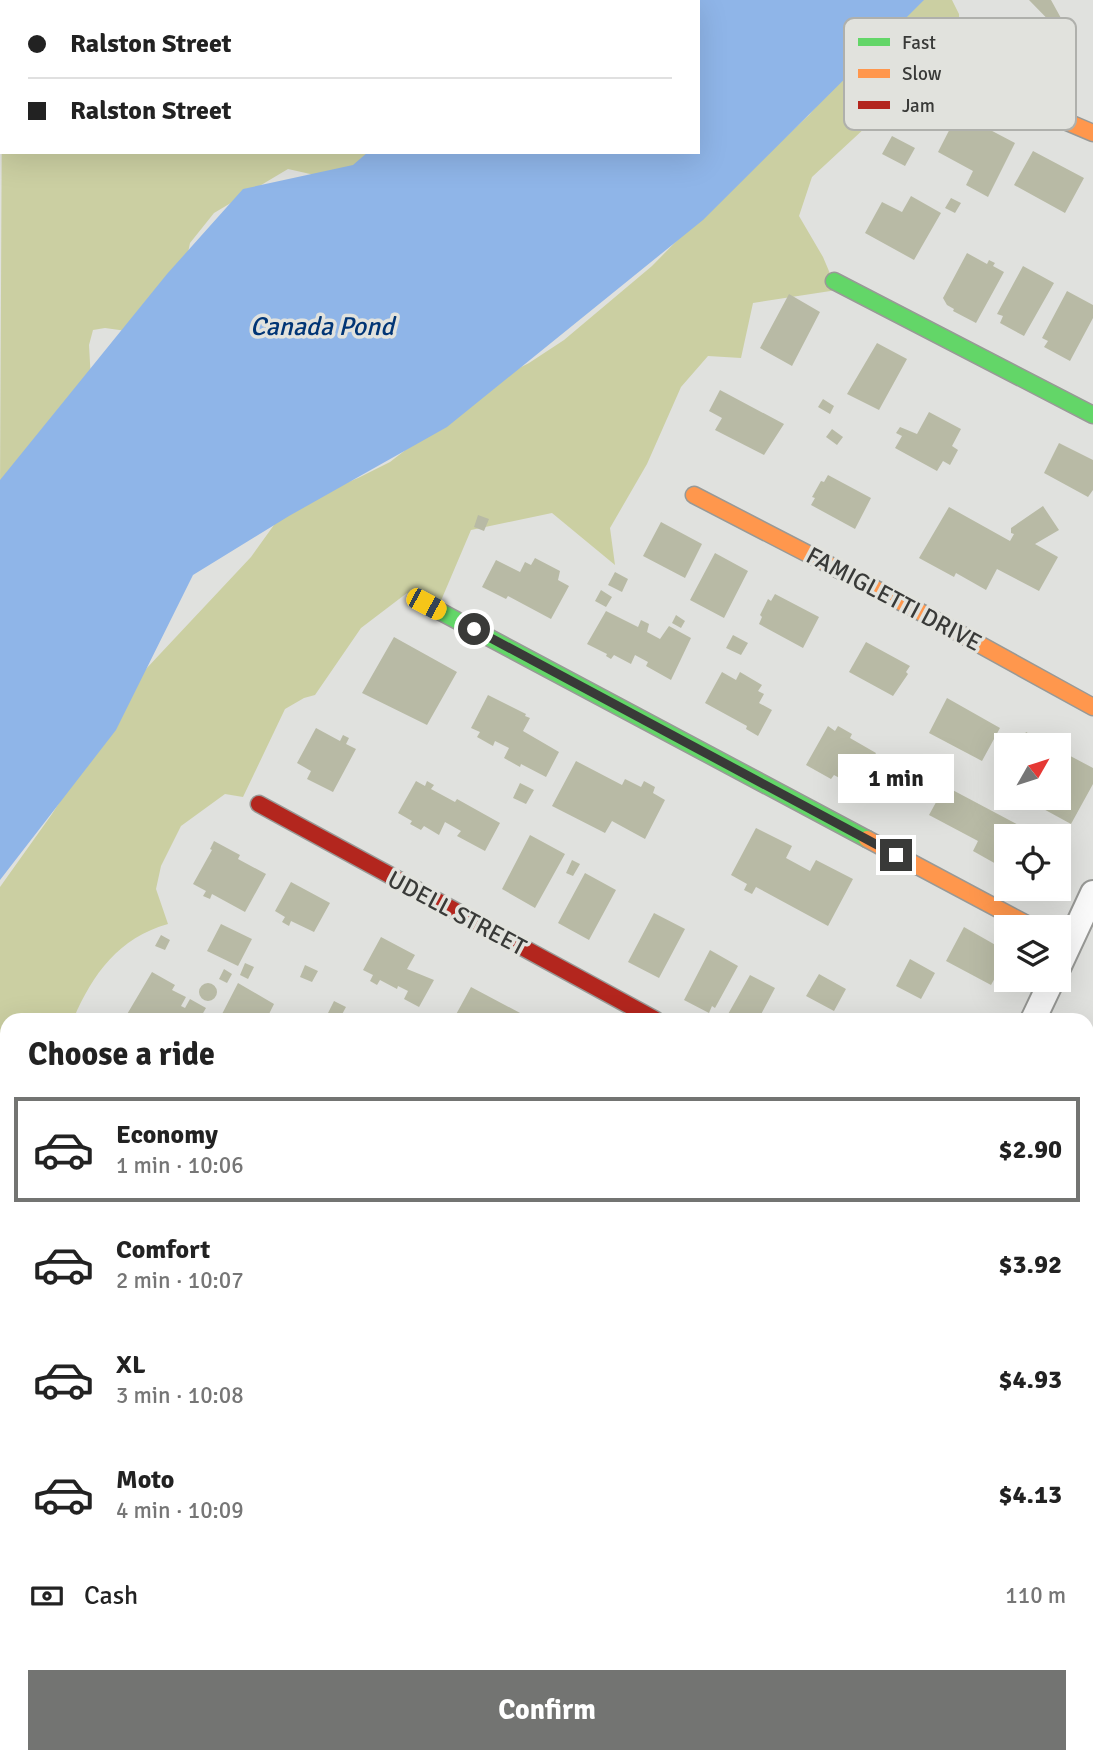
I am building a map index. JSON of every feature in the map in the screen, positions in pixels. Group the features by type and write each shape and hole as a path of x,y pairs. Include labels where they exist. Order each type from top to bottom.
{"street":[{"path":"1076,126 1093,133"},
{"path":"834,281 1093,415"},
{"name":"FAMIGLETTI DRIVE","path":"694,495 928,616 1093,707"},
{"path":"426,604 1010,915"},
{"name":"UDELL STREET","path":"259,804 643,1013"},
{"path":"1071,933 1093,893"},
{"path":"1036,1013 1046,992"}],"green space":[{"path":"912,0 952,0 959,14 959,18 895,18"},
{"path":"844,73 844,130 863,130 812,177 799,216 823,257 837,290 753,303 741,358 708,356 681,387 647,464 610,528 615,565 552,513 471,530 437,610 407,593 361,628 315,695 285,709 243,797 225,794 181,826 161,866 156,889 168,924 135,939 109,960 89,988 76,1013 0,1013 0,887 52,814 145,670 251,557 279,518 300,502 390,462 496,380 564,340 652,266 704,213 809,115"},
{"path":"2,154 381,154 378,158 319,176 288,169 214,213 190,243 183,277 134,332 105,328 93,330 89,345 91,381 0,492"}],"water":[{"name":"Canada Pond","path":"700,0 924,0 906,18 844,18 844,80 703,220 447,427 289,516 193,575 116,730 0,880 0,480 167,274 243,189 353,165 366,154 700,154"}],"building":[{"path":"1029,0 1051,0 1061,18 1047,18"},
{"path":"949,130 990,130 1015,143 988,197 966,185 973,171 938,152"},
{"path":"892,136 915,148 905,166 882,154"},
{"path":"1033,151 1084,178 1065,213 1014,185"},
{"path":"911,196 941,213 914,260 865,233 882,202 902,212"},
{"path":"951,198 961,203 955,213 945,208"},
{"path":"967,253 987,264 989,260 995,263 993,266 1004,272 976,323 953,311 943,298"},
{"path":"1023,266 1054,283 1024,336 1000,323 1003,316 997,314"},
{"path":"1067,291 1093,305 1093,318 1070,361 1044,347 1048,341 1042,338"},
{"path":"789,294 820,312 792,366 760,348"},
{"path":"877,343 907,359 879,410 847,394"},
{"path":"720,390 784,424 764,455 715,430 722,418 709,411"},
{"path":"823,399 834,406 830,414 818,407"},
{"path":"929,412 961,429 952,446 958,450 950,465 943,461 937,471 895,448 902,436 896,433 900,427 917,434"},
{"path":"832,429 843,437 837,445 826,437"},
{"path":"1059,443 1093,460 1093,490 1088,497 1044,473"},
{"path":"828,475 871,498 855,529 811,505 815,498 812,497 821,481 824,482"},
{"path":"1043,506 1059,530 1035,544 1058,557 1039,591 997,569 986,590 956,573 954,577 919,558 949,507 1010,541 1014,534 1011,533 1011,528"},
{"path":"478,515 489,519 484,531 474,527"},
{"path":"661,522 702,544 685,578 643,556"},
{"path":"715,553 748,571 724,618 690,600"},
{"path":"535,558 560,571 558,580 569,586 551,619 508,596 506,599 482,587 496,560 520,572 525,562 531,565"},
{"path":"615,572 628,579 622,592 608,585"},
{"path":"601,590 612,597 606,607 595,601"},
{"path":"775,594 819,617 803,648 759,624 762,617 760,615 768,599 771,601"},
{"path":"606,611 638,627 641,620 649,624 647,632 660,639 669,626 691,638 671,680 646,666 648,662 635,655 631,664 614,655 611,659 607,654 587,644"},
{"path":"676,615 685,621 681,628 672,623"},
{"path":"733,635 748,643 741,655 726,648"},
{"path":"394,637 457,672 427,725 362,693"},
{"path":"866,642 910,666 906,672 908,674 893,696 849,672"},
{"path":"722,672 736,680 740,672 762,685 758,691 764,694 759,703 772,710 758,736 746,729 747,726 705,703"},
{"path":"488,695 526,714 525,716 530,718 523,731 559,752 546,777 504,758 509,748 495,741 493,746 477,737 480,732 471,728"},
{"path":"947,698 1000,728 994,733 994,739 982,761 929,733"},
{"path":"828,726 835,731 838,726 852,734 850,738 876,753 871,762 880,767 882,764 899,774 884,800 867,790 871,784 862,779 857,788 834,775 831,779 806,765"},
{"path":"316,728 340,741 343,735 349,738 346,744 356,749 333,792 307,779 311,771 297,763"},
{"path":"1071,756 1093,768 1093,784 1071,824 1045,810 1071,810"},
{"path":"576,761 622,785 625,779 641,787 644,781 655,787 653,793 665,800 645,839 612,821 605,833 552,806"},
{"path":"416,781 425,786 427,781 434,785 431,789 455,802 457,799 500,823 485,851 457,836 461,831 445,822 439,835 424,826 421,830 398,813"},
{"path":"520,783 534,790 526,804 513,798"},
{"path":"945,786 1016,824 994,824 994,863 973,851 978,841 929,815"},
{"path":"756,828 792,846 786,858 810,871 816,860 853,879 828,926 756,887 752,894 744,890 747,884 731,875"},
{"path":"530,835 565,854 535,908 502,889"},
{"path":"214,841 240,855 238,859 266,874 245,912 212,894 210,899 203,896 206,891 193,884 212,850 210,849"},
{"path":"572,860 580,864 573,876 566,873"},
{"path":"585,873 616,890 589,940 558,923"},
{"path":"291,882 330,903 314,932 291,921 289,926 282,922 285,917 275,911"},
{"path":"654,913 685,929 659,978 628,962"},
{"path":"221,924 252,939 238,966 207,951"},
{"path":"964,927 994,944 994,980 991,985 946,961"},
{"path":"161,935 170,940 165,950 155,946"},
{"path":"381,937 415,955 407,969 434,980 419,1007 404,999 408,991 398,986 397,989 380,980 377,985 370,981 373,975 363,970"},
{"path":"710,950 738,966 715,1008 712,1006 709,1013 684,1000"},
{"path":"910,959 935,973 921,999 896,986"},
{"path":"245,963 254,967 248,979 240,975"},
{"path":"305,965 318,971 312,982 300,977"},
{"path":"224,969 232,974 227,983 219,979"},
{"path":"152,972 175,985 172,990 186,997 181,1006 185,1008 190,999 206,1008 203,1013 128,1013"},
{"path":"819,974 846,989 834,1011 806,996"},
{"path":"750,975 775,988 762,1013 729,1013"},
{"path":"208,983 214,986 217,992 214,998 208,1001 202,998 199,992 202,986"},
{"path":"238,983 274,1004 270,1013 223,1013"},
{"path":"471,987 520,1013 457,1013"},
{"path":"334,1001 346,1007 343,1013 328,1013"}],"traffic: fast":[{"path":"834,281 1093,415"},
{"path":"426,604 867,839"}],"traffic: slow":[{"path":"1076,126 1093,133"},
{"path":"694,495 928,616 1093,707"},
{"path":"867,839 1010,915"}],"traffic: jam":[{"path":"259,804 643,1013"}],"route":[{"path":"474,629 896,855"}]}
